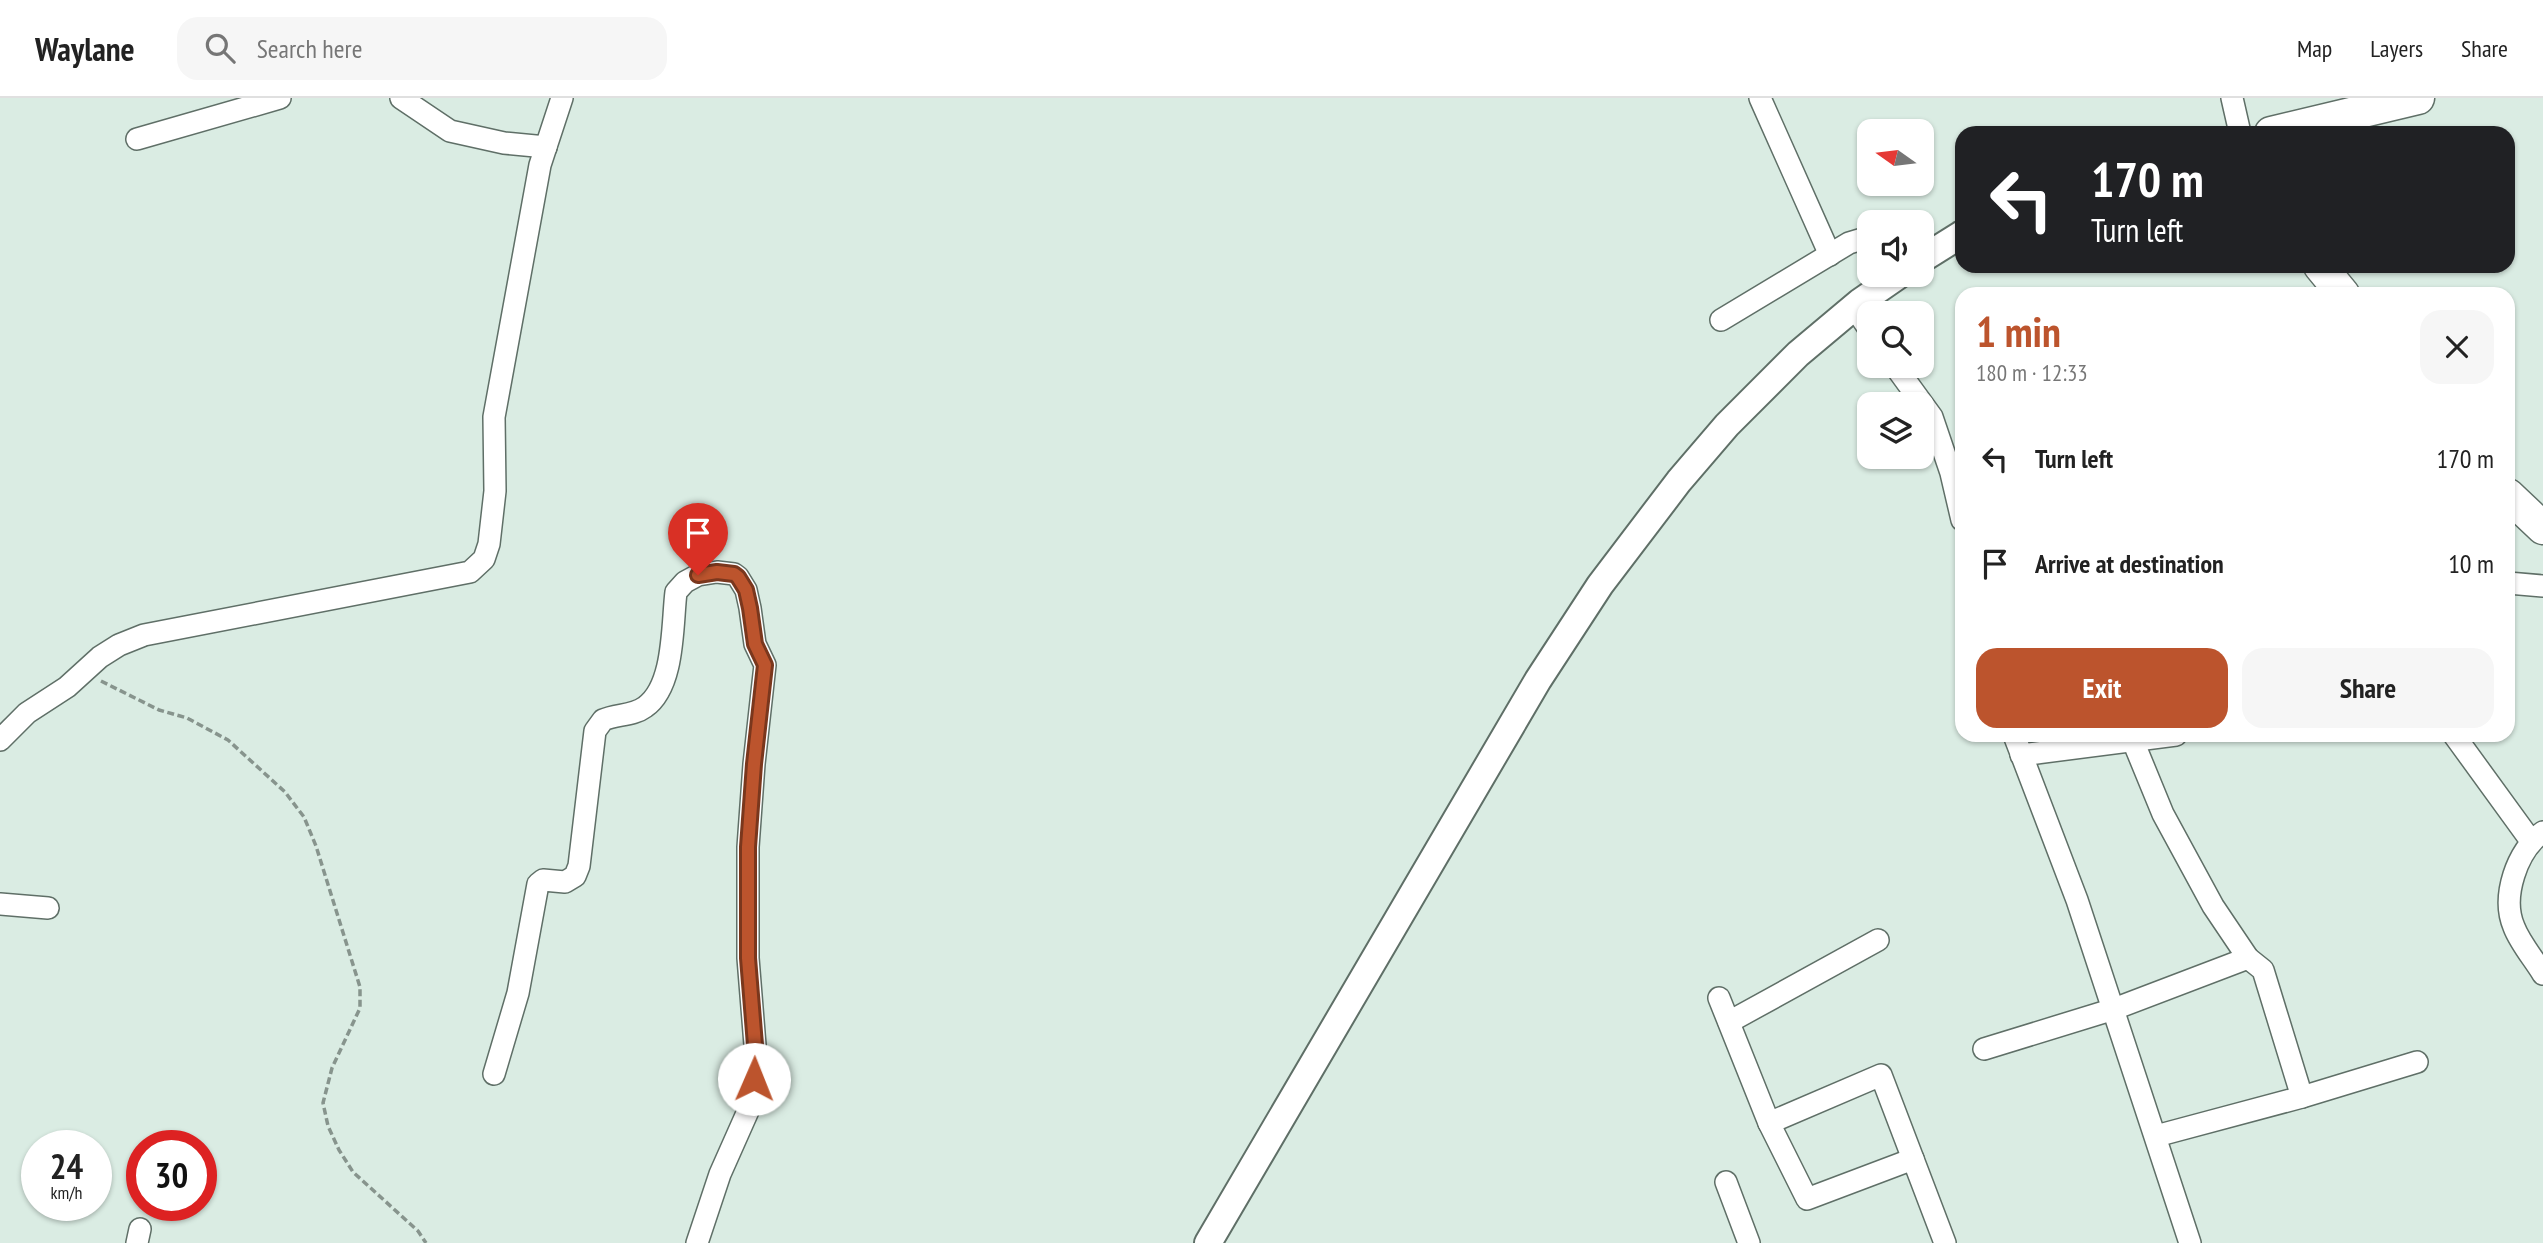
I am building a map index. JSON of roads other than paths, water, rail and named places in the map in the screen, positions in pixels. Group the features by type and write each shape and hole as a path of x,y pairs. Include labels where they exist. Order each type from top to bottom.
{"highway":[{"path":"2300,126 2418,98"},
{"path":"2326,273 2337,287"},
{"path":"2515,502 2543,528"}],"main road":[{"path":"1934,252 1955,238"},
{"path":"1876,301 1888,287"},
{"path":"1208,1243 1538,680 1600,585 1679,481 1727,425 1798,354 1857,320"}],"street":[{"path":"137,139 280,98"},
{"path":"401,98 450,131 504,144 546,146"},
{"path":"0,740 27,713 67,687 100,657 118,645 144,635 470,572 484,559 489,544 495,491 495,417 540,165 562,98"},
{"path":"1760,98 1830,255"},
{"path":"2232,98 2238,126"},
{"path":"1721,320 1857,241"},
{"path":"1904,378 1932,417 1955,489"},
{"path":"494,1074 518,993 538,884 543,880 565,881 575,876 579,866 595,732 603,720 643,709 652,701 665,677 676,592 685,582 698,575 734,574 746,590 755,644 765,665 748,847 748,958 755,1045 754,1079 752,1102 720,1174 697,1243"},
{"path":"2515,584 2543,586"},
{"path":"2104,742 2017,745 2077,900 2190,1243"},
{"path":"2133,742 2163,814 2213,906 2248,958 2263,970 2302,1097"},
{"path":"2460,742 2537,836 2512,880 2510,900 2513,926 2543,974"},
{"path":"0,904 48,908"},
{"path":"1729,1022 1878,940"},
{"path":"1984,1049 2113,1009 2248,958"},
{"path":"1719,998 1769,1123 1807,1199 1913,1159"},
{"path":"2156,1136 2302,1097 2417,1062"},
{"path":"1769,1123 1881,1075 1945,1243"},
{"path":"1726,1182 1749,1243"}]}
